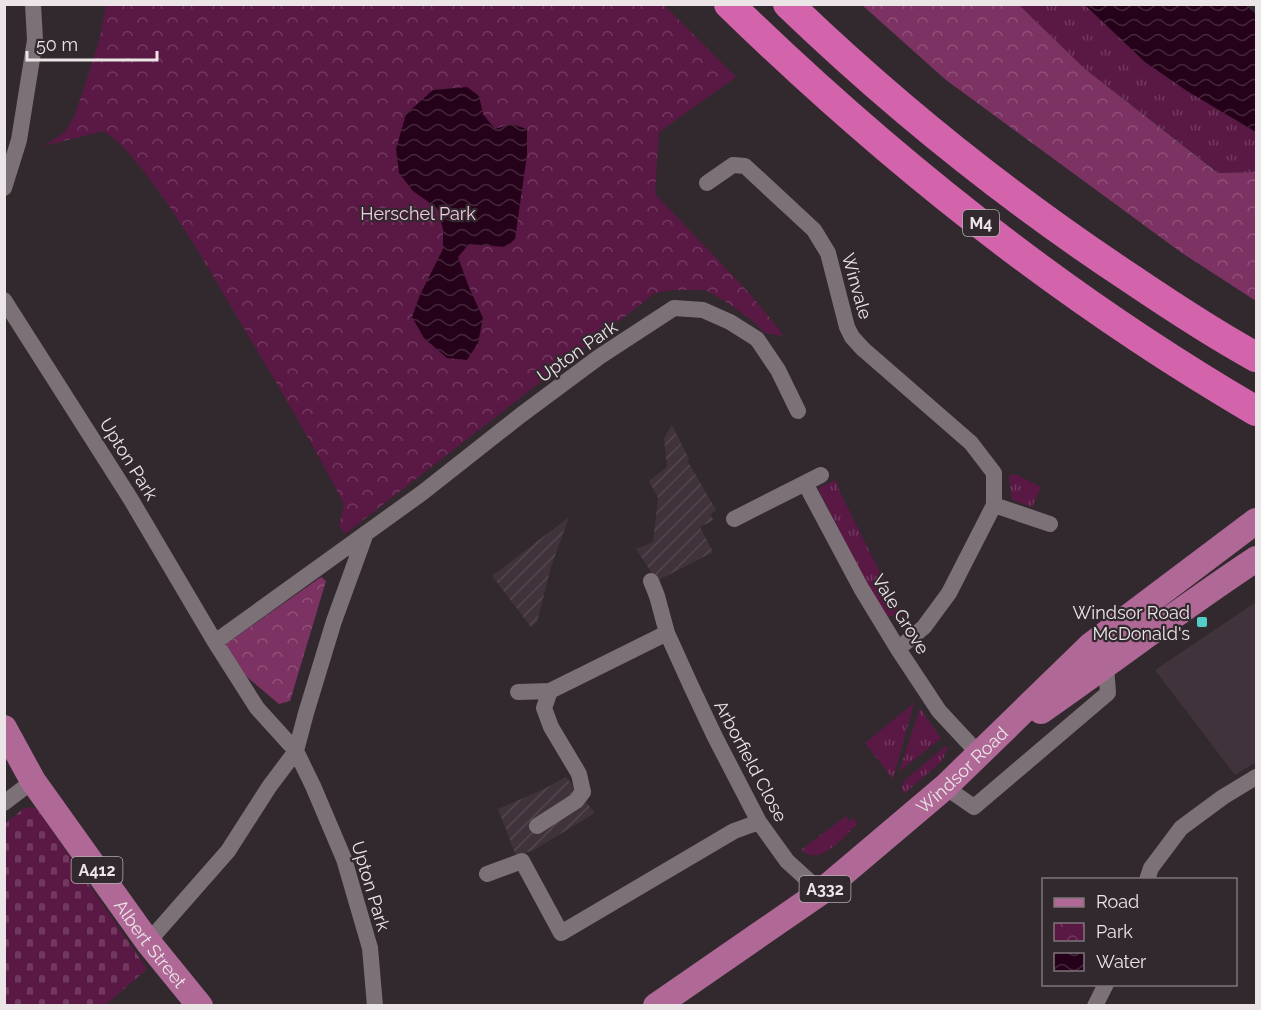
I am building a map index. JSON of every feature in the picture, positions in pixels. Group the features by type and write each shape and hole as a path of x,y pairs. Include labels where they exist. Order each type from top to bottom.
{"highway":[{"name":"M4","path":"729,4 842,110 1025,258 1150,346 1257,411"},
{"name":"M4","path":"788,4 880,90 1027,206 1093,254 1166,302 1257,357"}],"main road":[{"name":"Windsor Road","path":"656,1005 821,892 945,787 1090,646 1257,521"},
{"name":"A332","path":"979,754 1257,559"},
{"name":"Albert Street","path":"4,728 33,781 148,942 200,1005"}],"street":[{"path":"4,188 19,140 35,40 33,4"},
{"name":"Winvale","path":"706,183 734,165 745,166 814,230 828,253 847,327 852,337 971,443 994,473 994,504 950,593 924,627 898,649"},
{"name":"Upton Park","path":"4,300 124,488 257,708 296,751 314,786 344,859 370,948 375,1005"},
{"name":"Upton Park","path":"215,642 422,493 599,357 674,308 703,310 730,322 758,339 778,370 798,411"},
{"path":"734,519 821,475"},
{"name":"Vale Grove","path":"806,483 861,588 898,649 939,711 979,754"},
{"path":"994,504 1050,524"},
{"path":"148,942 228,851 269,787 296,751 334,621 366,533"},
{"name":"Arborfield Close","path":"651,581 667,633 715,738 759,822 787,861 821,892"},
{"path":"518,692 550,692 667,633"},
{"path":"945,787 974,807 1108,693 1106,666"},
{"path":"537,826 576,801 583,792 579,774 550,727 547,718 544,708 550,692"},
{"path":"1147,878 1151,868 1181,828 1223,796 1257,777"},
{"path":"4,803 33,781"},
{"path":"488,874 522,861 561,933 734,831 759,822"},
{"path":"1095,1005 1105,986"}],"shaded area":[{"path":"672,425 689,459 687,460 716,510 710,515 714,520 700,527 713,552 657,581 636,549 653,542 658,498 649,481 667,467 664,438"},
{"path":"569,517 551,567 537,622 531,627 492,576"},
{"path":"1256,602 1256,762 1235,775 1155,670"},
{"path":"566,777 595,813 534,850 516,856 498,809"}],"green space":[{"name":"Herschel Park","path":"106,5 664,5 736,77 659,132 655,194 750,294 783,336 765,333 753,321 705,290 673,290 655,293 345,534 339,526 343,502 315,451 197,250 142,169 120,144 103,131 44,146 65,132 75,115 99,42"},
{"path":"862,5 1019,5 1085,69 1218,173 1256,172 1256,301 1182,253 946,80"},
{"path":"1019,5 1085,5 1145,62 1187,91 1256,132 1256,172 1219,173 1085,69"},
{"path":"1015,474 1041,487 1032,507 1012,500 1009,476"},
{"path":"836,480 902,617 886,616 880,612 818,488"},
{"path":"321,577 326,581 290,701 279,704 221,655 226,644"},
{"path":"914,703 893,779 865,743"},
{"path":"920,708 941,738 899,772"},
{"path":"944,747 948,747 942,761 905,793 901,789 904,781"},
{"path":"24,808 37,809 147,969 105,1005 5,1006 5,824"},
{"path":"846,816 849,821 853,818 858,823 836,845 816,855 810,855 801,850"}],"water":[{"path":"1085,5 1245,5 1256,14 1256,132 1187,91 1145,62"},
{"path":"467,87 479,96 483,114 495,129 511,124 527,129 527,155 515,239 506,247 469,244 458,257 483,318 478,343 467,360 447,358 424,338 412,317 420,295 443,249 443,229 437,208 413,191 399,173 396,149 406,114 433,90"}],"place":[{"name":"Windsor Road McDonald's","path":"1202,622"}]}
